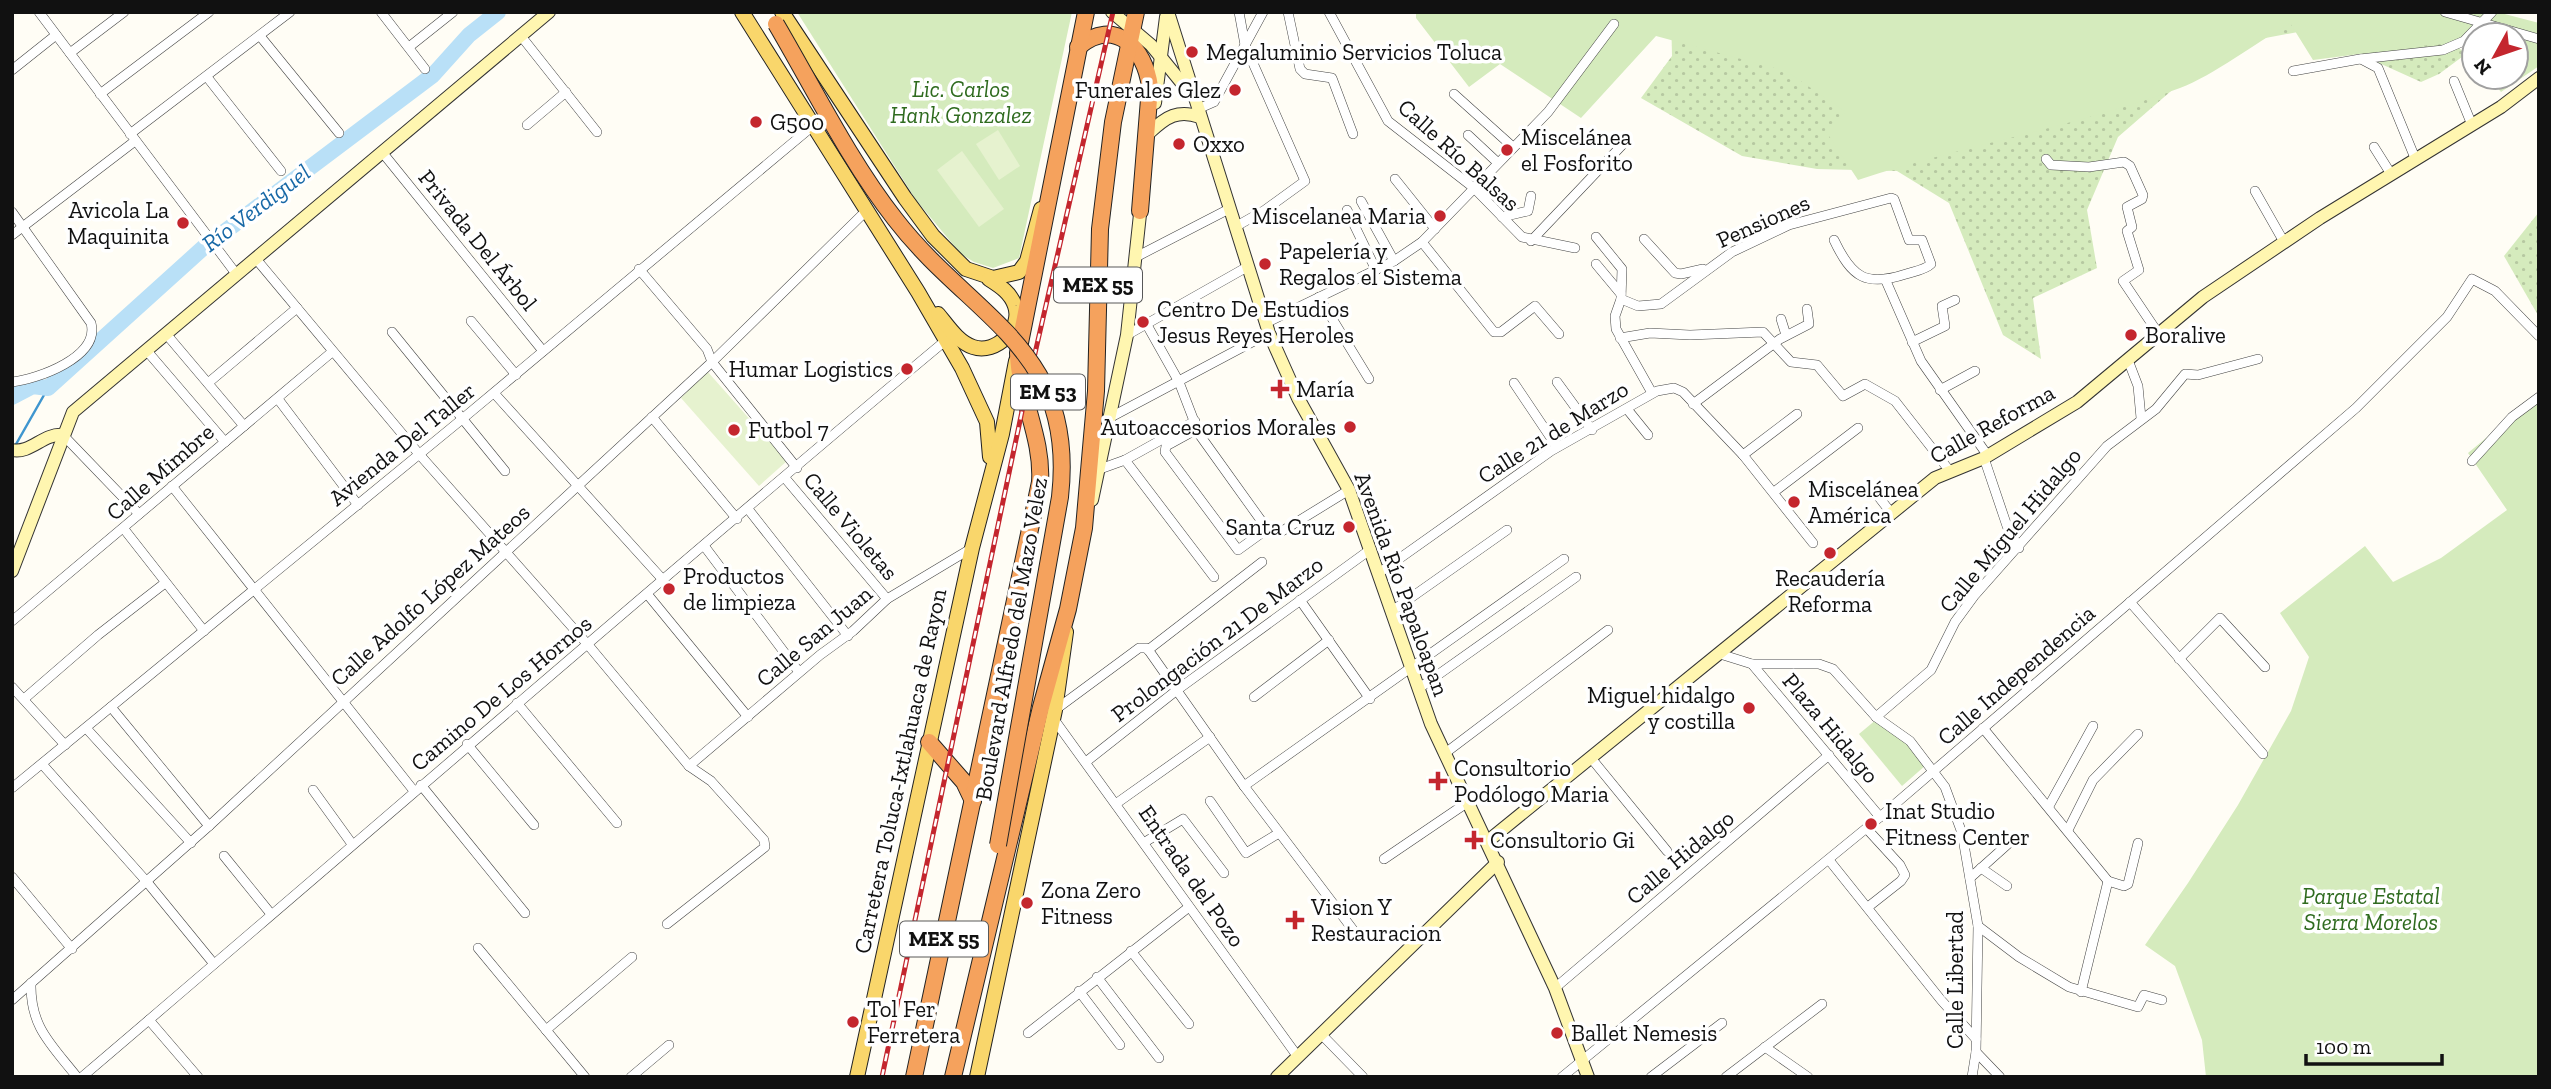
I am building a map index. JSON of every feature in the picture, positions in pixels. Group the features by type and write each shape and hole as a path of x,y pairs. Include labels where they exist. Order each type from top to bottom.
{"highway":[{"name":"MEX 55","path":"914,1077 1040,482 1040,451 1022,387 1018,353 1086,12"},
{"name":"MEX 55","path":"953,1077 982,948 1068,609 1084,528 1096,391 1101,218 1113,122 1135,12"},
{"path":"1135,12 1141,12"},
{"name":"Boulevard Alfredo del Mazo Velez","path":"776,16 884,205 934,264 1016,339 1042,380 1057,419 1062,465 1060,497 982,948"},
{"path":"1078,47 1104,33 1131,38 1143,60 1150,87 1140,211"},
{"path":"929,742 964,782 973,801"}],"main road":[{"path":"12,571 72,412 549,12"},
{"name":"EM 53","path":"742,12 918,292 968,378 987,422 990,476"},
{"name":"Avenida Río Papaloapan","path":"1112,12 1131,38 1163,58 1197,108"},
{"name":"Avenida Río Papaloapan","path":"1167,12 1267,328 1298,398 1349,490 1418,689 1444,754 1498,862 1555,988 1588,1077"},
{"name":"MEX 55","path":"1084,528 1100,469 1127,335 1140,211 1163,58 1167,12"},
{"path":"776,16 920,219 966,269 988,278 1011,297 1017,313 1007,337 988,348 972,347 956,336 918,292"},
{"name":"Calle Reforma","path":"1488,841 1949,470 1986,457 2077,402 2158,333 2284,242 2472,125 2539,78"},
{"path":"1150,132 1175,114 1188,113 1197,108"},
{"path":"988,278 1009,277 1025,266 1055,165"},
{"name":"Carretera Toluca-Ixtlahuaca de Rayon","path":"857,1077 972,548 1018,353"},
{"path":"14,450 24,450 51,435 63,435"},
{"path":"977,1077 1054,714 1068,609"},
{"path":"1277,1077 1498,862"}],"street":[{"path":"39,12 207,239 237,275"},
{"path":"70,53 124,12"},
{"path":"100,94 209,12"},
{"path":"12,235 290,12"},
{"path":"381,12 425,69"},
{"path":"409,47 453,12"},
{"path":"1234,227 1265,211 1305,181 1245,45 1239,12"},
{"path":"1197,108 1214,102 1263,12"},
{"path":"1288,12 1300,69 1305,74 1332,78 1353,134"},
{"name":"Calle Río Balsas","path":"1329,12 1388,121 1474,188 1522,237 1531,241"},
{"path":"2445,12 2476,21"},
{"path":"1111,417 1179,382 1319,297 1394,261 1422,242 1548,112 1614,24"},
{"path":"12,70 56,35"},
{"path":"260,36 339,133"},
{"path":"521,36 597,132"},
{"path":"2293,71 2360,59 2443,50 2460,43"},
{"path":"2360,59 2378,68 2415,158"},
{"path":"207,76 281,171"},
{"path":"2454,81 2472,125"},
{"path":"527,125 566,92"},
{"path":"1454,94 1513,147"},
{"name":"Avienda Del Taller","path":"12,788 516,375 639,269 814,125"},
{"path":"1468,135 1498,163"},
{"path":"1531,241 1625,142"},
{"path":"2374,148 2390,174"},
{"name":"Privada Del Árbol","path":"382,152 543,351"},
{"path":"2046,159 2051,166 2089,167 2127,162 2143,195 2142,199 2127,206 2132,228 2127,231 2140,270 2123,281 2158,333"},
{"path":"1395,179 1435,229"},
{"path":"2255,191 2284,242"},
{"path":"1502,217 1528,211 1531,196"},
{"name":"Pensiones","path":"1621,297 1638,306 1661,304 1732,252 1801,220 1892,198 1909,240 1922,240 1931,264 1886,281"},
{"path":"1360,201 1394,261"},
{"path":"1136,257 1229,209"},
{"name":"Calle Adolfo López Mateos","path":"12,1000 191,843 712,362 867,210"},
{"path":"1347,210 1376,270"},
{"path":"12,212 91,323 92,336 89,342 66,362 38,377 12,382"},
{"path":"1596,237 1622,269 1621,297 1614,323 1652,393"},
{"path":"1644,239 1675,273 1681,274 1711,266"},
{"path":"1835,240 1845,259 1862,276 1878,282 1886,281 1912,342 1940,390 1986,457 2007,526 2019,548"},
{"path":"1531,241 1575,248"},
{"path":"1422,242 1493,332 1501,332 1535,306 1559,334"},
{"path":"256,259 419,454 589,646 689,766 711,781 766,845 667,925"},
{"path":"1596,264 1621,297"},
{"path":"1127,335 1247,267"},
{"path":"639,269 707,349 712,362 797,468"},
{"name":"Calle Independencia","path":"1563,1077 1867,829 2400,368 2447,317 2472,279 2495,291 2539,336"},
{"path":"1319,297 1369,379"},
{"path":"1912,342 1945,327 1942,306 1955,300"},
{"path":"208,383 297,308"},
{"path":"1807,309 1810,323 1774,343 1693,404 1743,455 1813,543"},
{"path":"1781,319 1786,335"},
{"path":"471,321 516,375"},
{"path":"1147,325 1179,382 1196,425 1265,526 1263,532 1238,550 1165,452 1166,446 1196,425"},
{"path":"1620,338 1650,332 1690,335 1759,331 1791,362 1817,365 1843,396 1861,384 1875,387 1900,407 1949,470"},
{"path":"392,332 505,471"},
{"path":"167,335 244,426"},
{"name":"Camino De Los Hornos","path":"82,1077 467,744 589,646 946,341"},
{"path":"147,351 225,442"},
{"name":"Calle Mimbre","path":"12,621 332,352"},
{"name":"Calle Miguel Hidalgo","path":"1877,717 1931,670 1964,608 2107,446 2140,415 2156,409 2185,374 2198,375 2234,362 2258,359"},
{"path":"2128,360 2137,386 2140,415"},
{"path":"1940,390 1975,371"},
{"path":"1558,382 1592,430"},
{"path":"1514,383 1557,447"},
{"name":"Calle 21 de Marzo","path":"1379,573 1557,447 1592,430 1652,393 1674,388 1683,392 1693,404"},
{"path":"494,393 664,581"},
{"path":"2472,461 2512,417 2539,397"},
{"path":"278,399 358,505"},
{"path":"1627,409 1648,435"},
{"path":"1743,455 1797,414"},
{"path":"652,417 737,519"},
{"path":"1100,469 1125,460 1196,425"},
{"path":"1774,492 1857,428"},
{"path":"63,435 139,514"},
{"path":"1125,460 1214,577"},
{"name":"Calle Violetas","path":"785,478 887,599"},
{"path":"172,486 341,702 525,913"},
{"path":"1871,487 1892,514"},
{"path":"1279,533 1349,490"},
{"path":"748,509 848,636"},
{"path":"124,529 204,631"},
{"path":"1392,611 1507,530"},
{"path":"705,547 799,672"},
{"name":"Calle San Juan","path":"689,766 799,672 848,636 887,599 972,548"},
{"name":"Prolongación 21 De Marzo","path":"1087,761 1178,690 1371,549"},
{"path":"1244,786 1370,699 1564,558"},
{"path":"1054,714 1262,562"},
{"path":"1418,689 1576,577"},
{"path":"24,699 109,626 165,583"},
{"path":"648,595 748,717"},
{"path":"1300,600 1370,699"},
{"path":"2130,602 2263,754"},
{"path":"2179,659 2220,618 2266,667"},
{"path":"1444,754 1608,630"},
{"path":"1254,697 1329,640"},
{"path":"1146,649 1178,690 1244,786 1360,939"},
{"name":"Calle Libertad","path":"1720,654 1752,664 1827,666 1839,674 1877,717 1910,741 1934,771 1958,817 1978,926 1976,1052 1972,1077"},
{"name":"Plaza Hidalgo","path":"1752,664 1880,817"},
{"path":"12,687 65,745"},
{"path":"517,703 617,823"},
{"path":"111,707 209,826"},
{"name":"Entrada del Pozo","path":"1054,714 1298,1057"},
{"path":"2049,806 2093,726"},
{"path":"86,728 191,843"},
{"path":"1983,728 2108,881 2126,887 2139,849 2138,843"},
{"path":"2068,830 2093,780 2138,734"},
{"path":"1117,803 1210,737"},
{"path":"467,744 534,825"},
{"name":"Calle Hidalgo","path":"1555,988 1829,755"},
{"path":"1591,758 1667,851"},
{"path":"42,764 147,882 214,964"},
{"path":"313,790 352,844"},
{"path":"1210,802 1246,853 1279,833"},
{"path":"1384,859 1468,802"},
{"path":"1145,842 1183,819 1224,873"},
{"path":"1867,829 1900,865 1905,875 1868,907"},
{"path":"1970,878 2008,844"},
{"path":"224,856 271,914"},
{"path":"1829,860 1941,1000 1976,1039"},
{"path":"1982,868 2007,886"},
{"path":"12,877 72,949"},
{"path":"2081,992 2108,881"},
{"path":"1028,1034 1079,991 1189,907"},
{"path":"1978,926 2018,957 2081,992 2138,1007 2144,995 2162,1000"},
{"path":"478,948 585,1077"},
{"path":"1132,951 1189,1024"},
{"path":"545,1030 632,957"},
{"path":"1097,977 1159,1058"},
{"path":"31,983 31,1001 37,1025 77,1077"},
{"path":"1079,991 1121,1045"},
{"path":"1726,1077 1822,1004"},
{"path":"149,1020 198,1077"},
{"path":"1651,1077 1722,1023"},
{"path":"1322,1035 1363,1077"},
{"path":"631,1077 669,1045"},
{"path":"1765,1047 1808,1077"},
{"path":"1976,1052 2000,1077"}],"green space":[{"name":"Lic. Carlos Hank Gonzalez","path":"797,12 1072,12 1019,258 993,268 974,262 961,254 916,200"},
{"path":"1416,12 2497,12 2539,23 2539,66 2530,72 2530,21 2460,21 2460,41 2313,60 2290,23 2221,67 2180,88 2100,114 1938,156 1858,180 1825,130 1846,112 1786,71 1656,36 1581,118 1500,64 1469,87 1416,18"},
{"path":"1671,12 2417,12 2460,49 2460,58 2439,74 2421,82 2368,58 2330,26 2223,46 2118,137 2087,210 2097,268 2033,298 2041,359 2003,335 1949,203 1897,171 1817,169 1742,156 1641,98 1672,56"},
{"path":"998,130 1020,166 999,180 976,144"},
{"path":"962,151 1004,209 979,227 937,170"},
{"path":"2539,212 2539,317 2504,256"},
{"name":"Futbol 7","path":"707,371 787,461 759,486 681,398"},
{"name":"Parque Estatal Sierra Morelos","path":"2539,394 2539,1077 2206,1077 2202,1040 2175,966 2145,945 2238,805 2291,711 2309,657 2280,613 2365,546 2393,582 2441,558 2507,510 2468,453"},
{"path":"1877,719 1904,737 1926,765 1902,786 1859,734"}],"waterway":[{"name":"Río Verdiguel","path":"12,397 33,386 48,388 203,248 433,75 469,35 498,12"},
{"path":"15,446 48,388"}],"railway":[{"path":"882,1077 1025,397 1113,12"}],"place":[{"name":"Megaluminio Servicios Toluca","path":"1192,52"},
{"name":"Funerales Glez","path":"1235,90"},
{"name":"G500","path":"756,122"},
{"name":"Oxxo","path":"1179,144"},
{"name":"Miscelánea el Fosforito","path":"1507,150"},
{"name":"Miscelanea Maria","path":"1440,216"},
{"name":"Avicola La Maquinita","path":"183,223"},
{"name":"Papelería y Regalos el Sistema","path":"1265,264"},
{"name":"Centro De Estudios Jesus Reyes Heroles","path":"1143,322"},
{"name":"Boralive","path":"2131,335"},
{"name":"Humar Logistics","path":"907,369"},
{"name":"María","path":"1280,389"},
{"name":"Autoaccesorios Morales","path":"1350,427"},
{"name":"Futbol 7","path":"734,430"},
{"name":"Miscelánea América","path":"1794,502"},
{"name":"Santa Cruz","path":"1349,527"},
{"name":"Recaudería Reforma","path":"1830,553"},
{"name":"Productos de limpieza","path":"669,589"},
{"name":"Miguel hidalgo y costilla","path":"1749,708"},
{"name":"Consultorio Podólogo Maria","path":"1438,781"},
{"name":"Inat Studio Fitness Center","path":"1871,824"},
{"name":"Consultorio Gi","path":"1474,840"},
{"name":"Zona Zero Fitness","path":"1027,903"},
{"name":"Vision Y Restauracion","path":"1295,920"},
{"name":"Tol Fer Ferretera","path":"853,1022"},
{"name":"Ballet Nemesis","path":"1557,1033"}]}
